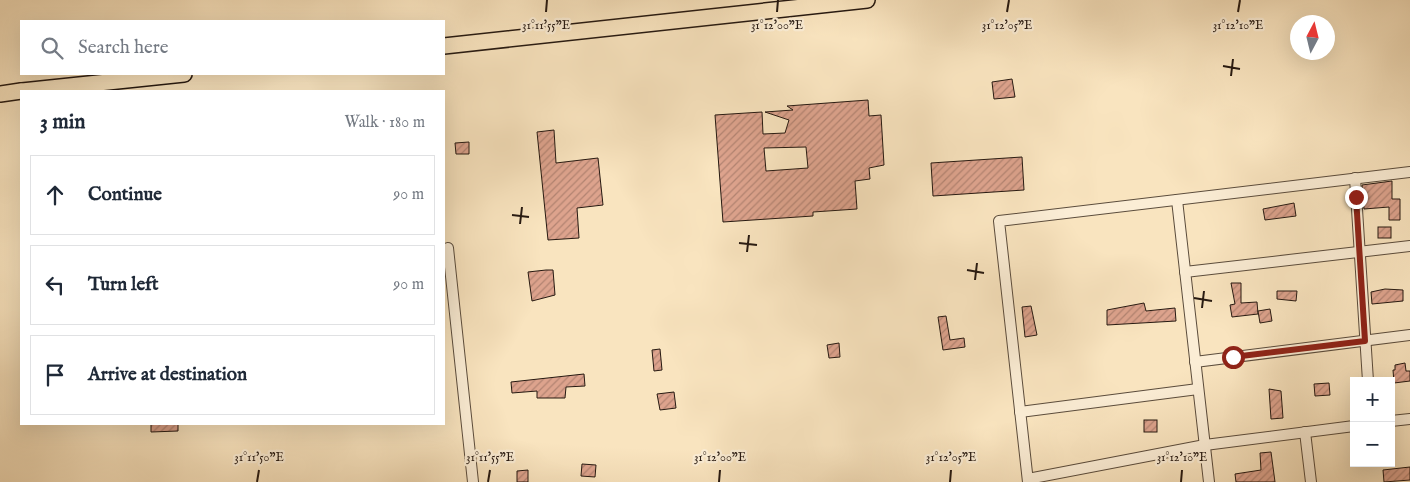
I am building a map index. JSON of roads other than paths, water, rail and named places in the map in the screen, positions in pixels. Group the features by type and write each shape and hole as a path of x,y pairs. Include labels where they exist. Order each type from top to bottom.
{"highway":[{"path":"445,46 867,0"},
{"path":"32,90 174,75"},
{"path":"0,94 20,91"}],"street":[{"path":"1350,426 1205,445 1028,480 999,221 1410,172"},
{"path":"1355,178 1368,377"},
{"path":"1177,200 1209,482"},
{"path":"1185,272 1410,246"},
{"path":"448,248 473,482"},
{"path":"1195,362 1410,335"},
{"path":"1020,412 1198,389"},
{"path":"1395,421 1410,419"},
{"path":"1305,432 1311,482"}]}
